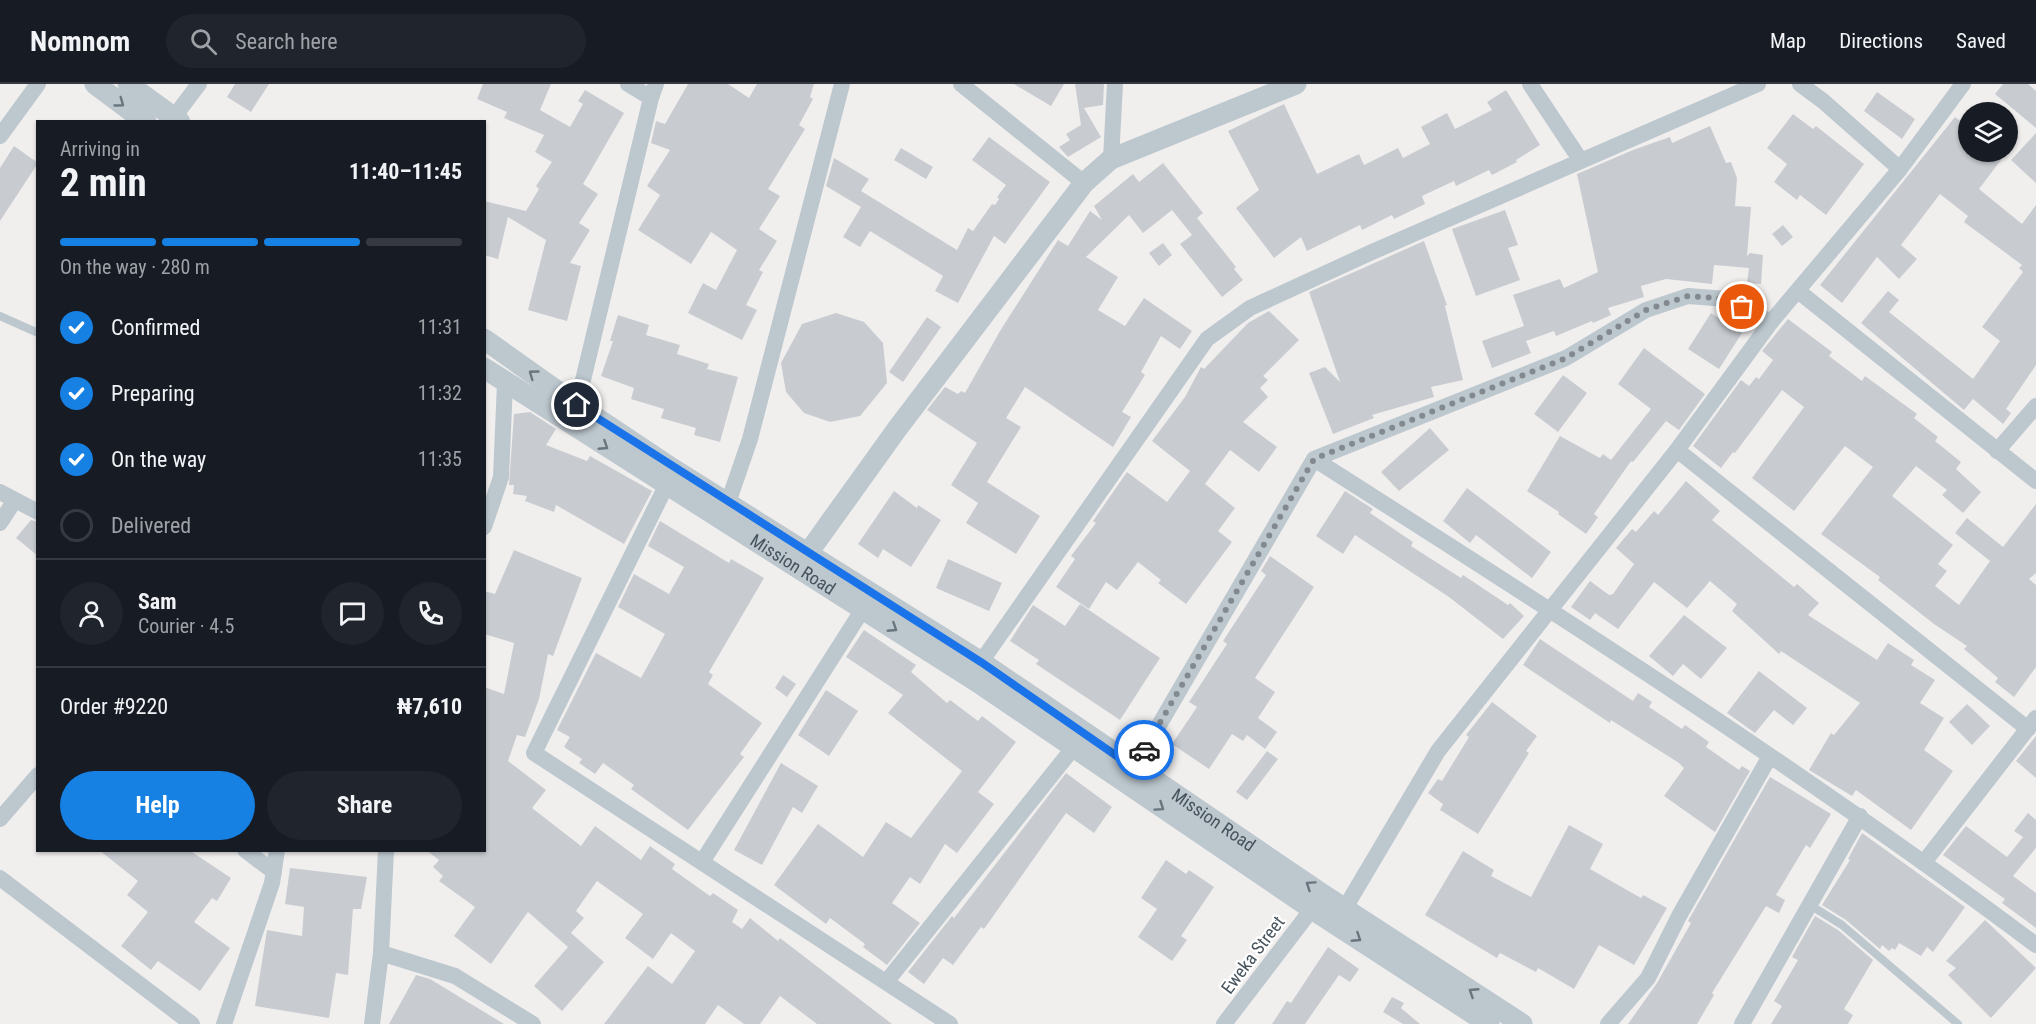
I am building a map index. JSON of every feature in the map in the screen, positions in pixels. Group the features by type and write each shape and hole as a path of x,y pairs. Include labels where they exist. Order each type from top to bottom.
{"street":[{"path":"0,136 38,84"},
{"path":"95,84 143,120"},
{"path":"128,84 177,119 199,84"},
{"path":"577,405 653,91 628,84"},
{"path":"728,503 750,439 842,84"},
{"path":"961,84 1084,183"},
{"path":"1111,159 1115,84"},
{"path":"808,553 897,429 1084,183 1111,159 1296,84"},
{"path":"1530,84 1581,161"},
{"path":"981,662 1207,339 1250,308 1758,84"},
{"path":"1800,84 1823,101 1900,169"},
{"path":"1345,908 1437,751 1677,450 1771,322 1900,169 1964,84"},
{"path":"1797,291 2036,481"},
{"path":"1129,775 1314,459 1566,358 1646,310 1688,296 1727,299 1771,322"},
{"name":"Mission Road","path":"486,340 577,405 981,662 1129,775 1312,909 1489,1024"},
{"name":"Mission Road","path":"486,369 666,486 863,609 1074,747 1129,775 1345,908 1522,1024"},
{"path":"486,521 501,477 505,383"},
{"path":"1997,451 2036,406"},
{"path":"1677,450 2032,723 1925,861"},
{"path":"1314,459 1551,609 1860,816 1925,861 2036,945"},
{"path":"666,486 534,753 950,1024"},
{"path":"0,523 7,496 36,511"},
{"path":"702,862 863,609"},
{"path":"887,981 1074,747"},
{"path":"1608,1024 1648,978 1684,905 1770,756"},
{"path":"0,819 36,777"},
{"path":"1742,1024 1860,816"},
{"path":"248,852 274,872"},
{"path":"224,1024 274,872 277,852"},
{"path":"372,1024 381,952 386,852"},
{"path":"0,878 192,1024"},
{"name":"Eweka Street","path":"1224,1024 1312,909"},
{"path":"381,952 454,976 533,1024"}],"lane":[{"path":"0,316 36,332"},
{"path":"1810,905 1842,925 1958,1024"}],"building":[{"path":"235,84 269,84 251,112 227,97"},
{"path":"483,84 551,84 540,110 570,127 583,104 578,101 585,90 624,113 583,184 598,194 579,223 590,230 570,263 581,266 567,321 528,310 546,240 508,217 498,259 486,256 486,201 526,211 539,189 536,186 552,162 535,152 544,135 504,118 507,112 477,99"},
{"path":"688,84 728,84 749,98 757,84 814,84 810,97 813,99 799,125 805,129 768,189 780,196 759,229 777,241 759,270 763,272 746,305 757,310 742,340 688,313 703,283 716,290 737,250 711,232 691,264 638,230 660,195 647,186 670,150 651,143 656,121 665,124"},
{"path":"1014,84 1064,84 1051,106"},
{"path":"1075,84 1104,84 1103,105 1084,108 1101,137 1068,157 1059,147 1070,140 1066,134 1081,125"},
{"path":"2003,84 2028,84 2036,91 2036,128 2018,113 2018,102 2005,102 1995,94"},
{"path":"1506,90 1540,145 1516,160 1517,162 1492,175 1489,170 1456,186 1454,181 1422,196 1425,204 1394,219 1392,215 1362,230 1360,225 1307,251 1301,237 1274,258 1236,208 1259,190 1228,131 1284,104 1317,174 1359,154 1364,165 1398,148 1403,158 1430,144 1421,127 1447,113 1455,129 1492,110 1487,102"},
{"path":"1877,92 1915,119 1902,139 1864,111"},
{"path":"1793,114 1813,129 1816,126 1864,164 1826,215 1800,195 1797,200 1774,182 1787,164 1767,148"},
{"path":"1955,117 1958,119 1958,162 1999,162 1979,189 2022,224 2036,205 2036,365 2006,409 2011,413 2003,424 1973,399 1964,410 1861,323 1888,291 1899,300 1889,312 1973,379 2000,341 1982,327 2023,272 2019,268 2022,265 1964,222 1968,216 1940,194 1901,245 1917,259 1899,279 1877,257 1842,303 1820,285"},
{"path":"1710,126 1726,163 1731,162 1737,178 1735,206 1751,207 1747,256 1750,253 1763,255 1761,284 1747,283 1749,268 1714,265 1712,284 1666,279 1641,286 1644,297 1608,308 1611,315 1593,323 1592,321 1556,336 1554,331 1526,341 1531,353 1492,368 1482,341 1524,326 1513,295 1560,279 1564,288 1598,272 1577,174 1633,150 1670,137 1672,143"},
{"path":"2036,133 2036,183 2013,162 2018,162 2018,152"},
{"path":"989,137 1050,182 1005,244 994,236 958,303 935,291 943,276 870,231 860,247 843,237 861,207 826,186 834,158 869,179 861,191 957,250 968,228 973,231 992,204 995,205 999,199 997,197 1006,185 972,160"},
{"path":"14,146 36,162 36,166 0,221 0,168"},
{"path":"901,148 933,167 926,179 894,160"},
{"path":"1163,163 1203,213 1197,218 1236,267 1234,269 1243,280 1222,297 1180,244 1192,235 1172,210 1143,233 1129,215 1086,257 1118,277 1098,310 1125,326 1144,298 1192,331 1180,349 1161,336 1141,372 1145,375 1122,412 1131,417 1113,447 1025,387 1006,418 1021,427 987,482 1040,516 1016,554 966,523 978,503 951,485 977,443 927,410 945,387 958,394 961,391 965,393 1000,331 1058,240 1068,246 1090,211 1102,220 1094,206 1133,174 1139,182"},
{"path":"1505,210 1518,245 1508,248 1520,280 1476,296 1452,229"},
{"path":"1783,225 1793,237 1782,246 1772,234"},
{"path":"1424,241 1447,305 1445,306 1463,380 1431,387 1434,397 1372,415 1374,418 1333,434 1309,373 1325,367 1340,382 1309,292"},
{"path":"1163,243 1172,255 1159,266 1149,253"},
{"path":"1269,311 1299,340 1263,376 1268,380 1260,388 1268,397 1243,422 1277,447 1259,472 1230,450 1205,484 1235,508 1218,531 1232,542 1186,604 1158,583 1161,580 1138,562 1117,590 1106,582 1089,609 1056,587 1075,559 1071,556 1096,523 1093,521 1127,472 1167,502 1190,471 1152,441 1185,397 1201,367 1204,369 1248,323"},
{"path":"836,313 864,322 883,343 887,383 860,416 830,422 804,413 786,392 781,363 802,324"},
{"path":"1711,313 1742,333 1719,369 1688,349"},
{"path":"618,315 649,325 646,335 680,345 677,354 709,364 707,369 738,377 720,442 694,435 696,428 661,418 664,409 631,399 634,388 601,376 613,341 610,341"},
{"path":"927,317 941,327 903,382 889,372"},
{"path":"1788,319 1832,352 1829,356 1862,381 1865,376 1917,414 1914,418 1938,437 1935,441 1961,462 1956,469 1981,492 1963,513 1942,495 1947,490 1916,466 1892,496 1953,545 1938,564 1947,571 1935,586 1959,605 1990,561 1955,533 1967,518 2003,547 2036,504 2036,573 2029,579 2036,585 2036,667 2014,697 1995,682 1998,678 1964,649 1967,646 1934,624 1878,580 1880,577 1821,534 1873,467 1845,446 1794,511 1752,478 1804,407 1782,390 1721,468 1693,446 1741,380 1749,386 1756,377 1759,379 1773,360 1762,351"},
{"path":"1644,348 1705,394 1679,430 1666,421 1633,462 1631,461 1594,514 1598,517 1586,534 1558,514 1559,512 1527,491 1560,436 1600,458 1603,454 1611,460 1651,409 1618,384"},
{"path":"1563,375 1587,393 1558,432 1534,414"},
{"path":"530,412 556,429 546,445 587,461 590,456 652,491 624,544 556,505 554,512 525,501 527,496 513,494 514,485 509,485 514,414"},
{"path":"1430,428 1449,450 1399,491 1381,472"},
{"path":"1686,481 1720,511 1712,520 1794,587 1797,584 1819,603 1808,615 1877,660 1888,643 1914,660 1911,665 1935,680 1920,703 1944,718 1924,750 1953,771 1911,830 1856,790 1852,796 1809,770 1831,733 1834,735 1860,703 1781,651 1779,654 1732,611 1737,604 1710,581 1687,608 1654,582 1618,629 1595,613 1590,620 1571,607 1590,581 1609,595 1613,594 1634,564 1616,548 1632,529 1636,532 1654,511 1658,515"},
{"path":"1467,488 1551,552 1532,578 1476,535 1470,543 1443,521"},
{"path":"894,491 917,508 918,505 941,520 911,567 883,549 878,558 858,544"},
{"path":"1345,491 1373,509 1370,513 1413,542 1411,546 1461,578 1463,575 1508,605 1510,603 1524,616 1503,639 1449,597 1355,535 1343,554 1316,536"},
{"path":"31,520 36,521 36,554 16,538"},
{"path":"660,521 729,563 731,559 764,578 709,672 713,675 708,684 762,723 740,754 744,757 688,830 631,789 634,785 603,763 595,774 579,763 582,759 564,747 570,737 557,730 596,653 641,678 665,634 618,607 634,574 669,594 684,567 648,546"},
{"path":"514,550 582,578 553,656 548,654 539,699 525,737 517,735 508,761 546,790 532,808 581,846 595,826 641,860 650,846 675,864 672,869 710,896 713,893 738,910 732,922 742,929 750,918 778,941 780,938 892,1024 817,1024 780,996 760,1024 744,1024 718,1005 705,1024 604,1024 648,966 672,984 695,951 671,933 653,959 625,938 643,914 597,881 576,911 584,918 571,933 604,962 562,1011 534,986 568,947 528,912 491,964 454,936 475,907 439,881 443,876 433,867 439,860 429,852 486,852 486,688 504,694 514,643 486,635 486,592 495,594"},
{"path":"1270,556 1314,587 1255,678 1275,692 1258,718 1277,732 1265,749 1247,735 1243,741 1232,734 1209,769 1172,744 1197,707 1189,702 1227,644 1223,641 1266,575 1261,571"},
{"path":"948,559 1002,583 989,611 936,588"},
{"path":"1080,604 1160,658 1120,720 1036,664 1039,660 1010,641 1033,605 1065,626"},
{"path":"1684,615 1727,648 1701,679 1683,664 1673,676 1649,656"},
{"path":"864,630 916,665 911,672 947,703 950,700 978,721 982,716 1016,742 978,792 994,804 957,853 945,844 920,884 910,877 892,903 920,923 887,965 863,947 865,944 830,918 826,924 774,885 818,824 863,857 886,822 911,838 962,771 888,713 903,695 846,657"},
{"path":"1540,639 1633,701 1638,693 1652,702 1649,707 1682,729 1685,725 1709,742 1706,747 1739,770 1742,766 1750,771 1715,832 1664,796 1684,768 1679,763 1611,720 1610,723 1523,665"},
{"path":"1759,671 1807,708 1793,725 1774,710 1755,733 1727,713"},
{"path":"783,675 796,684 787,697 775,688"},
{"path":"826,690 858,711 829,756 798,735"},
{"path":"1492,702 1537,736 1526,751 1529,753 1478,834 1440,810 1443,804 1428,793 1438,779 1442,781 1469,737 1466,735"},
{"path":"1967,704 1990,726 1972,745 1949,722"},
{"path":"2036,736 2036,778 2016,761"},
{"path":"1267,751 1278,759 1247,800 1236,792"},
{"path":"781,763 818,786 802,813 793,807 762,865 734,850"},
{"path":"1066,773 1112,807 1094,833 1066,813 984,929 981,927 953,965 943,958 924,984 908,972 952,916 954,918"},
{"path":"1770,777 1831,814 1810,848 1806,845 1776,895 1785,900 1779,913 1766,906 1712,993 1714,995 1697,1024 1628,1024 1657,983 1691,923 1688,921"},
{"path":"2028,813 2036,820 2036,848 2013,876 2036,893 2036,928 2002,903 2005,899 1943,855 1966,826 2007,857 2023,837 2014,831"},
{"path":"1569,825 1603,844 1590,869 1641,898 1643,895 1667,908 1634,965 1599,945 1574,989 1538,968 1536,972 1500,953 1497,958 1425,915 1463,851 1494,870 1491,876 1531,897"},
{"path":"1862,833 1965,907 1933,952 1927,947 1921,956 1899,943 1895,950 1892,948 1889,951 1882,945 1880,949 1846,920 1822,905 1850,860 1848,859"},
{"path":"102,852 192,852 231,878 217,901 212,898 194,922 230,948 200,991 158,961 151,970 121,946 148,912 127,895 138,881"},
{"path":"1166,860 1186,874 1189,870 1214,887 1181,936 1187,940 1172,961 1138,937 1157,909 1141,898"},
{"path":"290,868 367,877 361,909 353,909 348,975 336,973 329,1018 255,1006 267,930 302,936 304,907 285,904"},
{"path":"1815,916 1838,930 1873,960 1844,1009 1853,1015 1848,1024 1771,1024 1782,1006 1774,1001 1798,960 1792,957"},
{"path":"1985,920 2036,968 1991,1018 1948,975 1956,968 1946,961"},
{"path":"1328,947 1359,969 1350,982 1339,975 1305,1024 1272,1024 1287,1001 1291,1003"},
{"path":"416,975 430,979 504,1024 389,1024"},
{"path":"1392,997 1404,1003 1401,1008 1420,1024 1403,1024 1383,1012"}],"way so far":[{"path":"1144,750 1314,459 1566,358 1646,310 1688,296 1727,299 1742,307"}],"route":[{"path":"577,405 674,469 981,662 1134,768 1144,750"}]}
